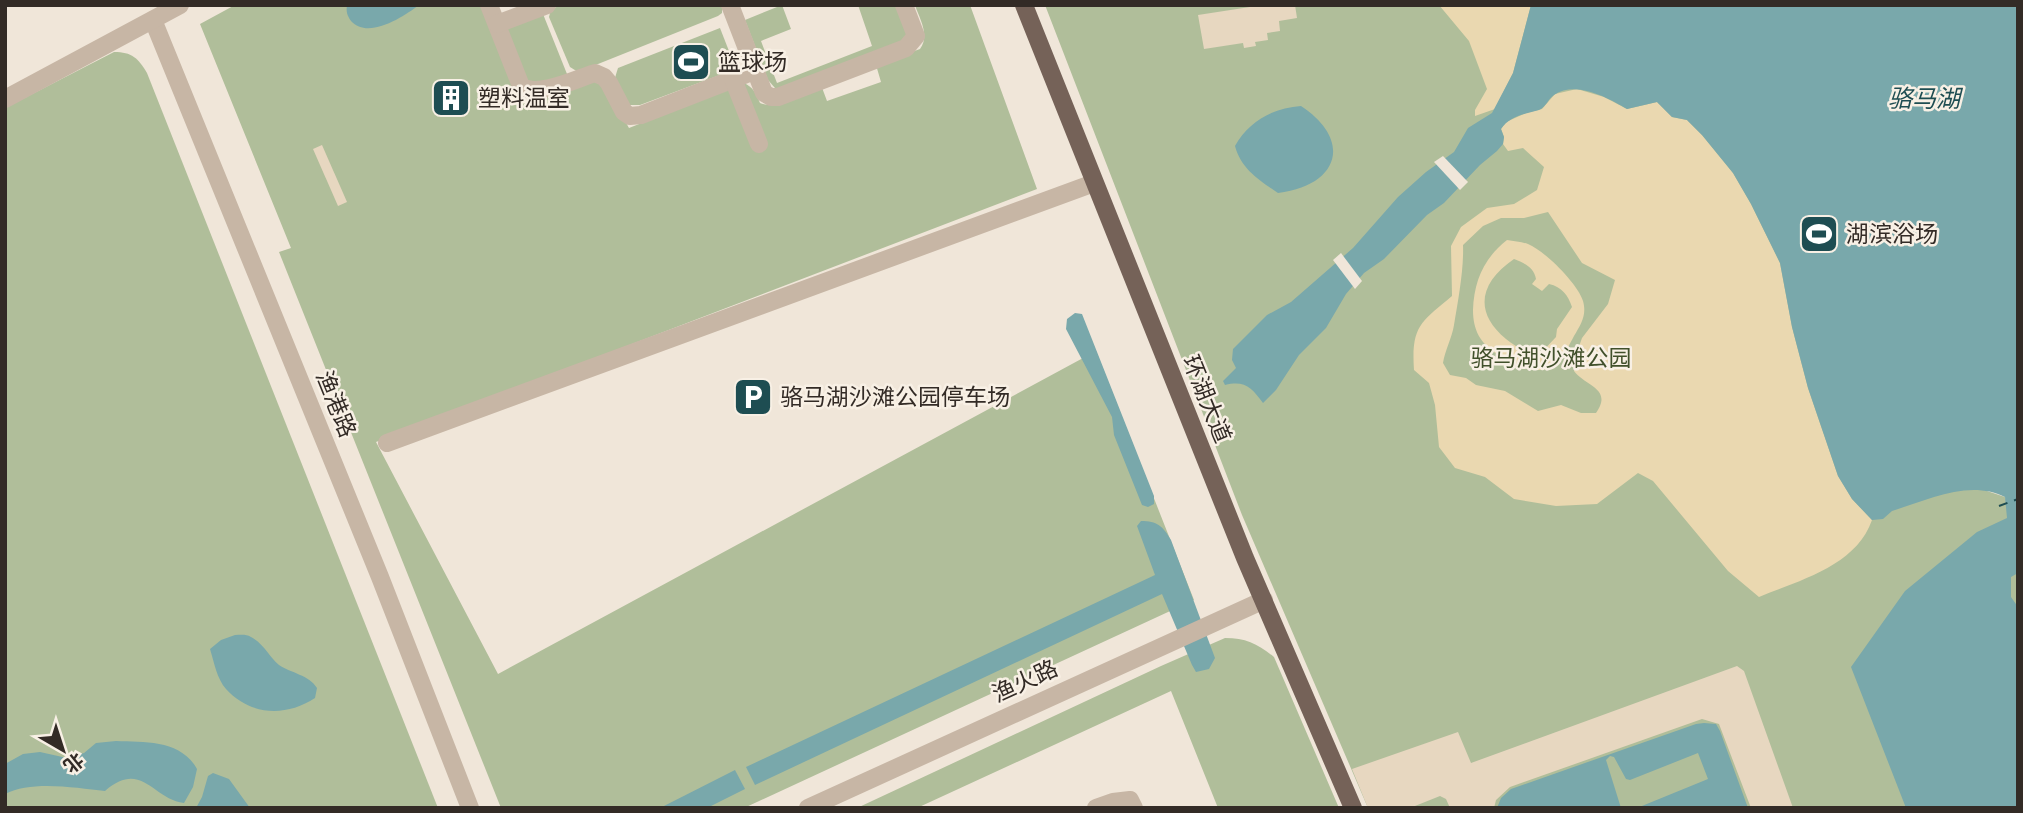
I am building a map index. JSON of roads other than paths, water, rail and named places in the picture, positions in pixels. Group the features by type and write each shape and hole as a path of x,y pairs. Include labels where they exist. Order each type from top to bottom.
{"main road":[{"name":"环湖大道","path":"1024,5 1264,600 1353,808"}],"street":[{"path":"5,99 180,5"},
{"path":"489,5 521,86 527,91 539,91 595,73 604,77 624,112 630,116 641,115 754,71"},
{"path":"497,24 547,5"},
{"path":"730,5 754,71 764,93 771,97 778,97 906,48 916,36 904,5"},
{"name":"渔港路","path":"153,20 380,577 470,808"},
{"path":"733,79 759,144"},
{"path":"387,443 1094,183"},
{"name":"渔火路","path":"808,808 1264,600"},
{"path":"1097,808 1130,800 1135,808"}],"water":[{"path":"347,5 419,5 385,25 367,28 351,21"},
{"name":"骆马湖","path":"1531,5 2018,5 2018,573 2011,577 2011,597 2018,607 2018,808 1906,808 1851,667 1905,591 1977,532 2007,518 2005,497 1977,490 1948,493 1892,511 1883,519 1872,520 1852,499 1838,476 1808,388 1792,327 1780,263 1733,173 1687,120 1672,117 1657,102 1627,109 1592,92 1572,89 1554,95 1539,110 1508,121 1501,129 1503,144 1497,151 1384,259 1364,273 1346,294 1326,328 1299,355 1276,390 1263,403 1247,386 1225,385 1223,381 1236,368 1232,360 1233,349 1267,315 1291,302 1353,248 1398,197 1454,152 1468,128 1492,113 1513,73"},
{"path":"1301,106 1318,120 1328,133 1333,147 1332,160 1326,172 1314,181 1298,189 1278,193 1246,168 1235,146 1247,129 1263,117"},
{"path":"1075,313 1082,314 1154,496 1154,504 1148,507 1142,505 1114,435 1112,417 1066,329 1067,319"},
{"path":"1141,521 1159,525 1171,540 1215,658 1209,669 1196,672 1162,594 755,785 746,767 1155,575 1137,526"},
{"path":"235,635 251,637 279,665 309,680 317,688 315,698 292,708 269,711 258,709 236,698 220,680 210,649 221,640"},
{"path":"1704,723 1716,724 1720,731 1748,808 1637,808 1708,779 1698,753 1630,780 1626,779 1614,757 1610,756 1606,760 1621,808 1497,808 1501,798 1511,789"},
{"path":"116,741 162,744 182,753 190,760 197,769 193,787 184,803 173,800 138,780 129,779 118,782 105,791 41,786 5,794 5,764 23,754 40,752 67,758 84,753 96,743"},
{"path":"735,770 745,789 707,808 660,808"},
{"path":"213,773 229,779 250,808 196,808 208,776"}],"place":[{"name":"篮球场","path":"691,62"},
{"name":"塑料温室","path":"451,98"},
{"name":"湖滨浴场","path":"1819,234"},
{"name":"骆马湖沙滩公园停车场","path":"753,397"}],"park label":[{"name":"骆马湖沙滩公园","path":"1551,358"}]}
